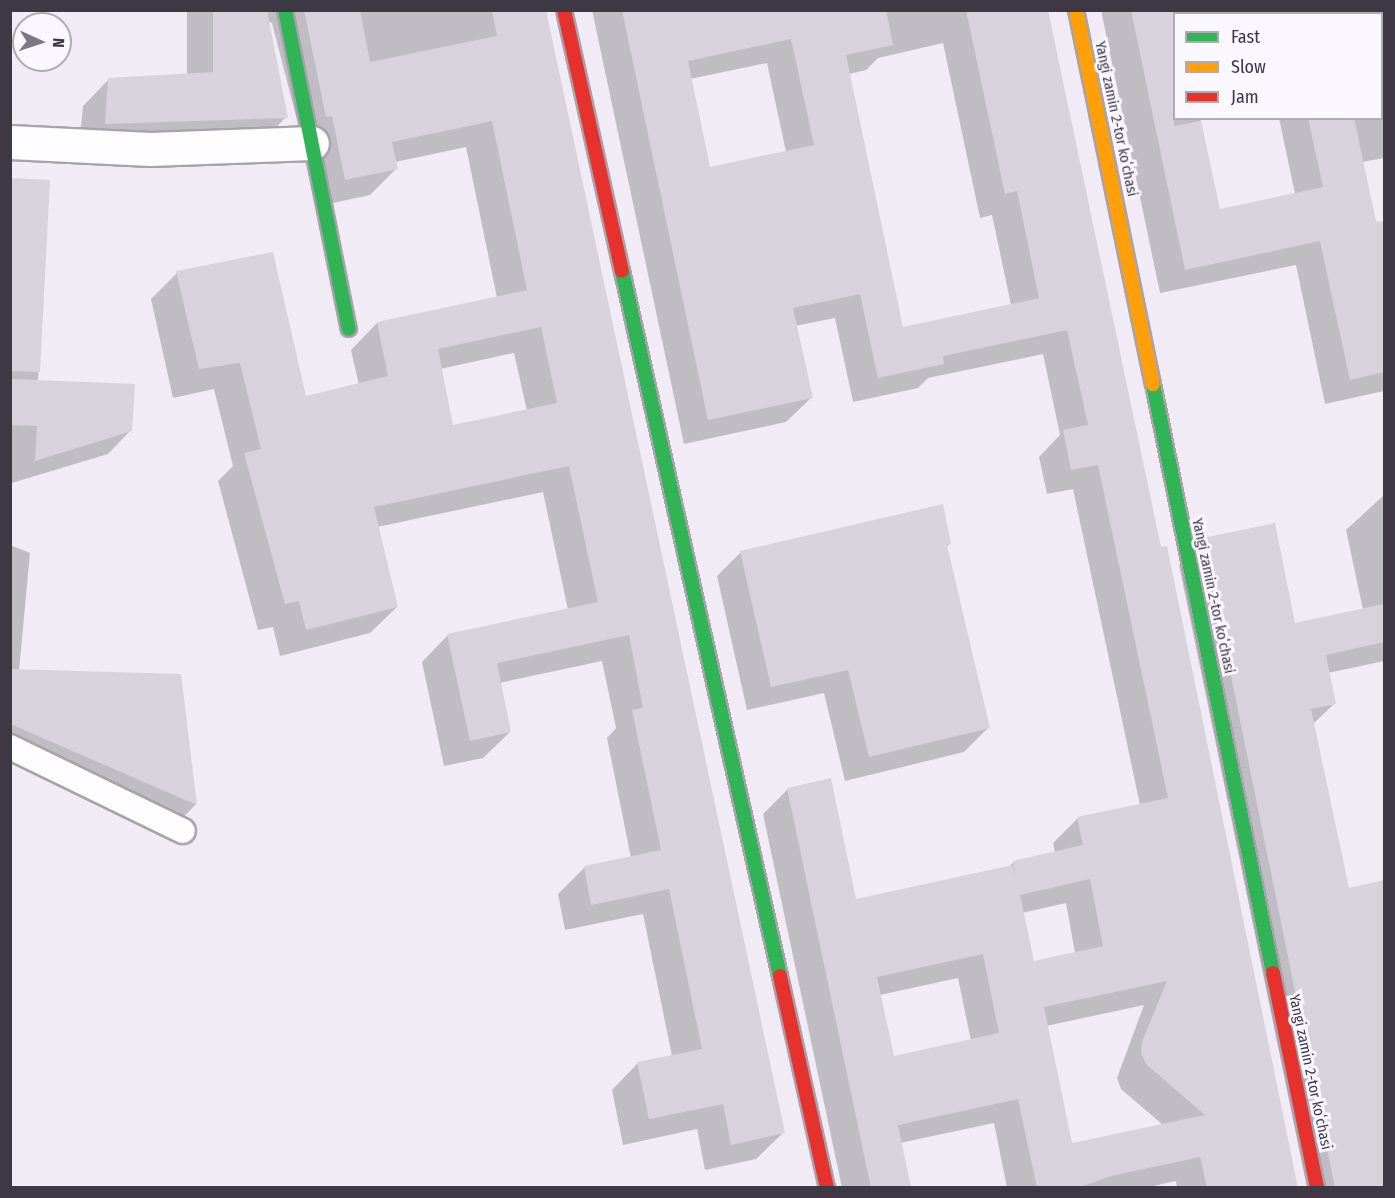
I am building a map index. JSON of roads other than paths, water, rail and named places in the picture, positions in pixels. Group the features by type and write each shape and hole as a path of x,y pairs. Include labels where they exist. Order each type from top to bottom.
{"street":[{"path":"285,10 349,329"},
{"path":"564,10 827,1188"},
{"name":"Yangi zamin 2-tor koʻchasi","path":"1076,10 1317,1188"},
{"path":"10,142 150,149 312,143"}],"lane":[{"path":"10,747 183,831"}]}
